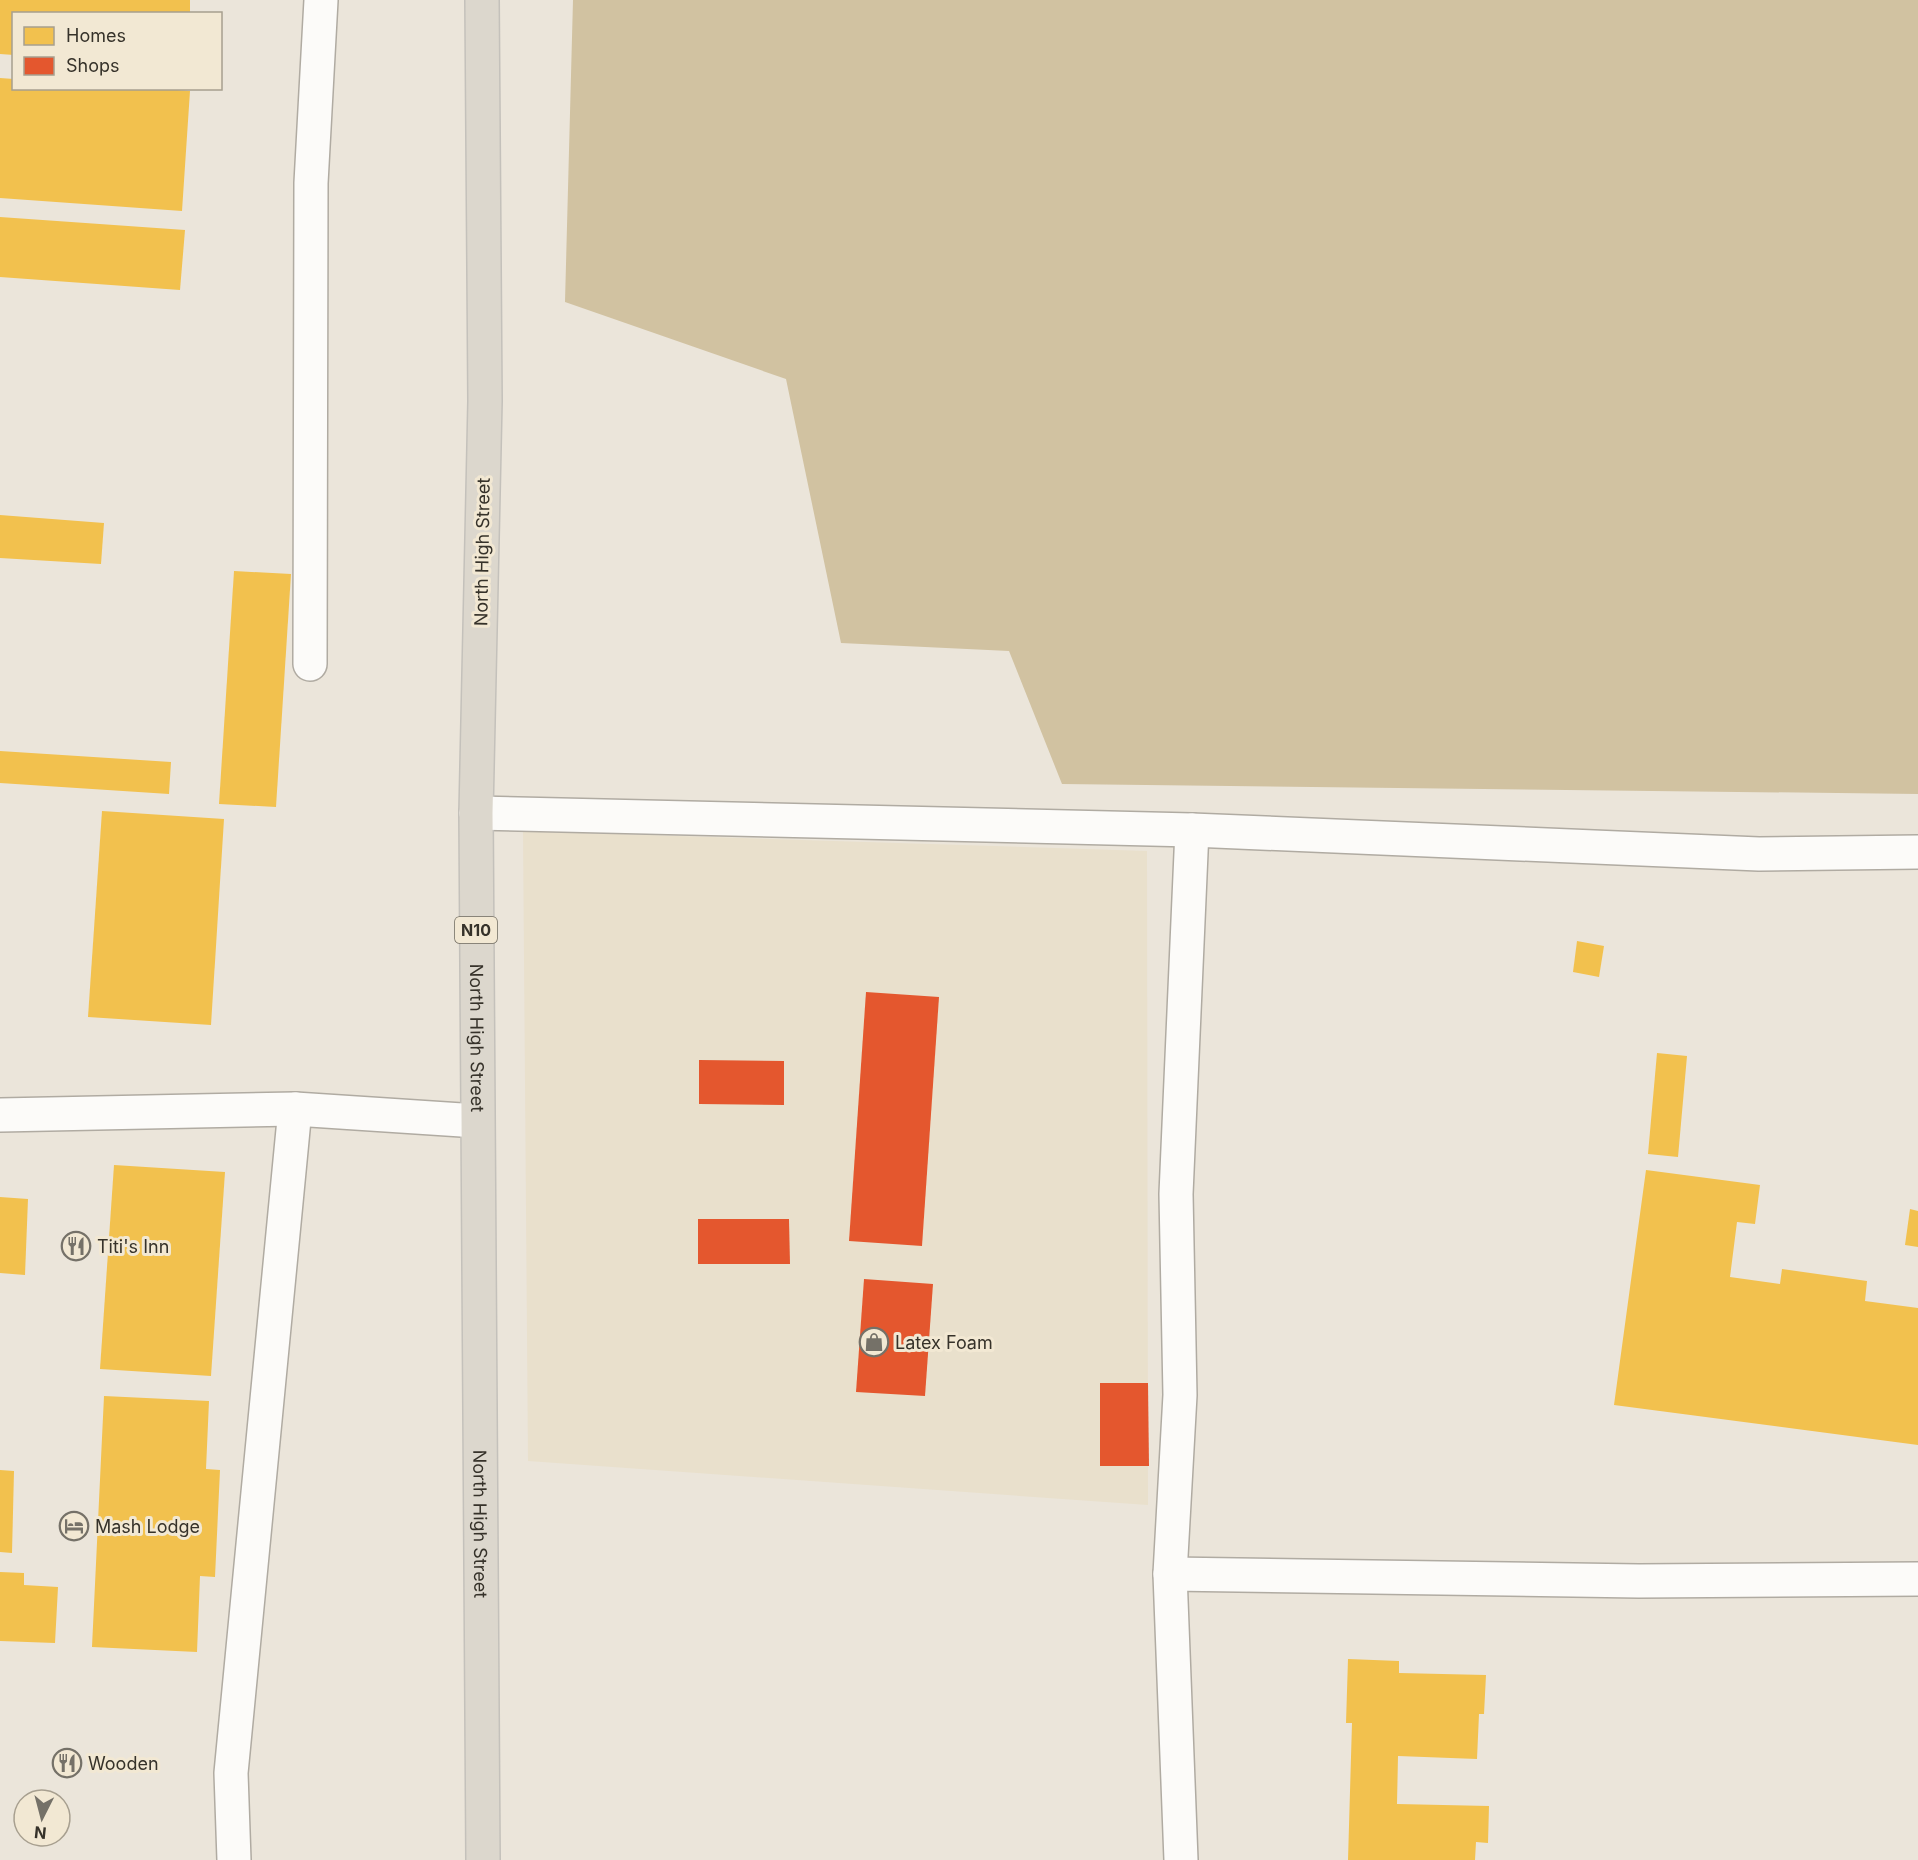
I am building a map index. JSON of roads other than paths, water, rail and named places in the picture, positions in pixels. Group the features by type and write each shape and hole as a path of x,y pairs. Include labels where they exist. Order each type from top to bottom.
{"highway":[{"name":"North High Street","path":"482,0 485,401 476,813 483,1860"}],"street":[{"path":"310,664 311,183 321,0"},
{"path":"476,813 1192,830 1759,854 1918,852"},
{"path":"1181,1860 1170,1574 1180,1395 1176,1194 1192,830"},
{"path":"0,1115 295,1109 477,1121"},
{"path":"234,1860 231,1773 295,1109"},
{"path":"1170,1574 1639,1581 1918,1578"}],"place":[{"name":"Titi's Inn","path":"76,1246"},
{"name":"Latex Foam","path":"874,1342"},
{"name":"Mash Lodge","path":"74,1526"},
{"name":"Wooden","path":"67,1763"}]}
